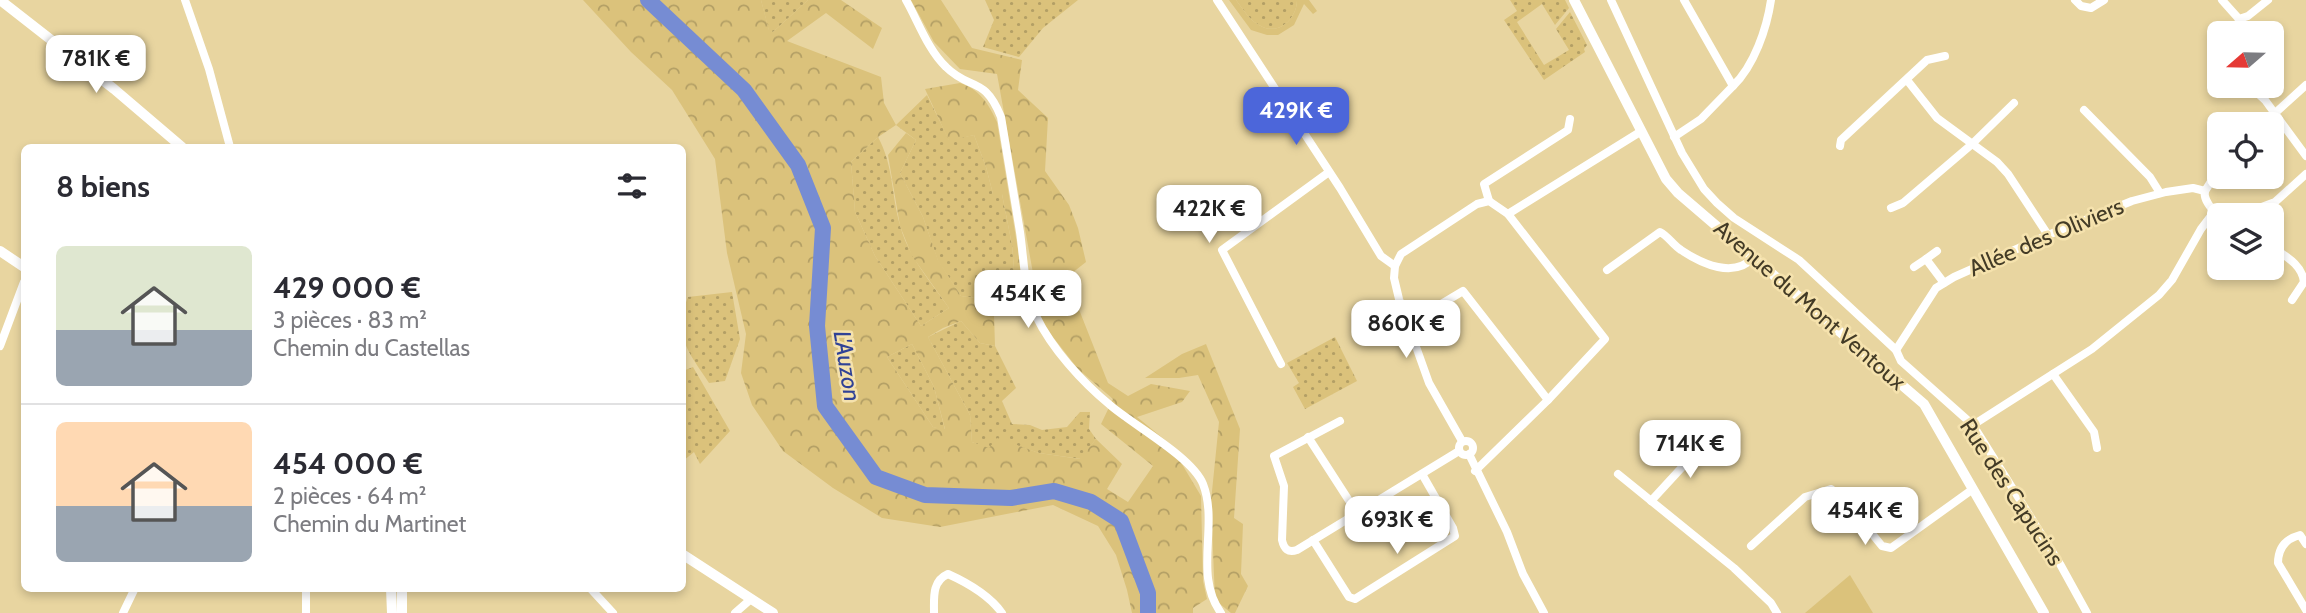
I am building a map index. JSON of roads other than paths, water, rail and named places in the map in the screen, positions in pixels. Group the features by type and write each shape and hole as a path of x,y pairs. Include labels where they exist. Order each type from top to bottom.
{"main road":[{"path":"0,0 114,89 178,144"},
{"name":"Avenue du Mont Ventoux","path":"1574,0 1666,179 1678,193 1920,399 2044,613"},
{"path":"3,255 21,265"},
{"path":"686,557 773,613"},
{"path":"391,592 392,613"},
{"path":"402,592 402,613"}],"street":[{"path":"185,0 209,69 229,144"},
{"path":"906,0 944,66 956,75 983,87 994,100 1001,117 1030,300 1048,337 1110,405 1193,467 1203,483 1208,512 1208,583 1212,599 1221,613"},
{"path":"1217,0 1381,256 1395,266"},
{"name":"Rue des Capucins","path":"1611,0 1693,174 1717,204 1734,218 1800,260 1896,350 1901,361 1973,425 2087,613"},
{"path":"1684,0 1733,86"},
{"path":"1674,137 1701,119 1740,79 1752,58 1769,13 1771,0"},
{"path":"2075,0 2081,6 2091,8 2104,0"},
{"path":"2222,0 2239,19 2248,16 2268,0"},
{"path":"1840,146 1841,141 1927,60 1945,56"},
{"path":"1907,80 1937,118 1997,162 2008,174 2048,235"},
{"path":"2275,112 2306,85"},
{"path":"2261,98 2273,112"},
{"path":"1891,208 1903,203 1971,145 2014,103"},
{"path":"2084,110 2150,177 2160,193"},
{"path":"1475,471 1482,467 1604,342 1602,334 1508,214 1489,201 1484,184 1567,130 1570,119"},
{"path":"2284,126 2306,156"},
{"path":"1508,214 1640,132"},
{"path":"1281,364 1222,250 1329,172"},
{"path":"2272,203 2306,174"},
{"path":"2207,187 2204,191 2207,203"},
{"name":"Allée des Oliviers","path":"1896,350 1936,288 1978,265 2132,201 2193,188 2204,191"},
{"path":"1462,441 1436,398 1408,324 1394,278 1395,266 1401,254 1477,204 1489,201"},
{"path":"1973,425 2091,349 2159,295 2175,276 2207,221"},
{"path":"1606,270 1660,232 1681,250 1719,268 1738,267 1754,257"},
{"path":"1913,267 1937,251"},
{"path":"2284,256 2300,267 2304,275 2304,282 2292,300"},
{"path":"1926,259 1944,283"},
{"path":"0,346 21,290"},
{"path":"1408,324 1463,291 1548,400"},
{"path":"2053,374 2094,432 2097,448"},
{"path":"1920,399 1933,387"},
{"path":"1340,421 1277,452 1273,460 1284,486 1282,540 1283,547 1287,550 1297,550 1459,451"},
{"path":"1308,437 1357,513"},
{"path":"1651,501 1708,439"},
{"path":"1459,451 1462,441"},
{"path":"1462,441 1472,444 1469,454"},
{"path":"1459,451 1464,455 1469,454"},
{"path":"1469,454 1507,532 1523,574 1544,613"},
{"path":"1313,540 1349,597 1355,599 1455,536 1422,474"},
{"path":"1618,474 1734,568 1771,603 1777,613"},
{"path":"1751,546 1805,497 1831,489 1842,497 1882,546 1891,548 1973,489"},
{"path":"2306,544 2300,535 2288,538 2282,545 2278,563 2306,610"},
{"path":"934,613 934,587 940,578 948,574 966,581 1002,613"},
{"path":"123,613 133,592"},
{"path":"306,592 306,613"},
{"path":"594,592 612,613"},
{"path":"735,613 751,599"}],"waterway":[{"name":"L'Auzon","path":"648,0 744,90 798,165 823,228 817,326 825,406 876,477 925,495 1011,498 1054,491 1091,502 1121,521 1148,593 1148,613"}]}
